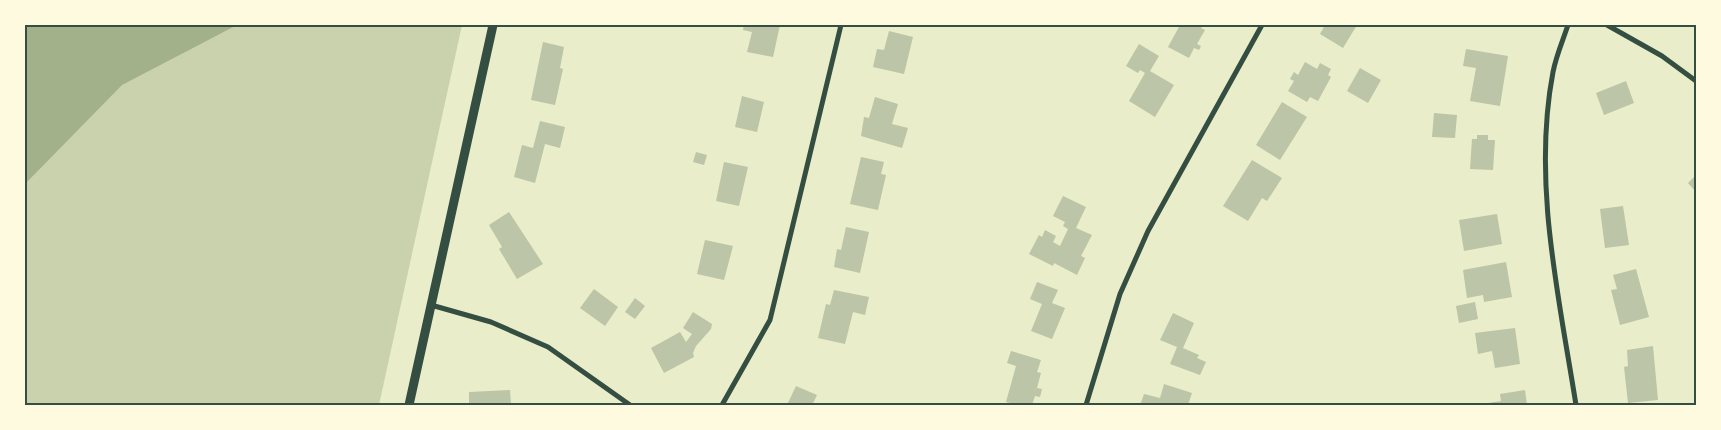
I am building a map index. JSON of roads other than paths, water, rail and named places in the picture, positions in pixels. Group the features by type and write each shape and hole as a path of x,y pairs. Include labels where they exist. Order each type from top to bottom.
{"street":[{"path":"409,405 493,25"},
{"path":"722,405 770,320 841,25"},
{"path":"1086,405 1120,294 1148,231 1262,25"},
{"path":"1568,25 1553,72 1546,150 1551,246 1576,405"},
{"path":"1607,25 1662,56 1696,81"},
{"path":"431,305 491,322 548,347 630,405"}]}
